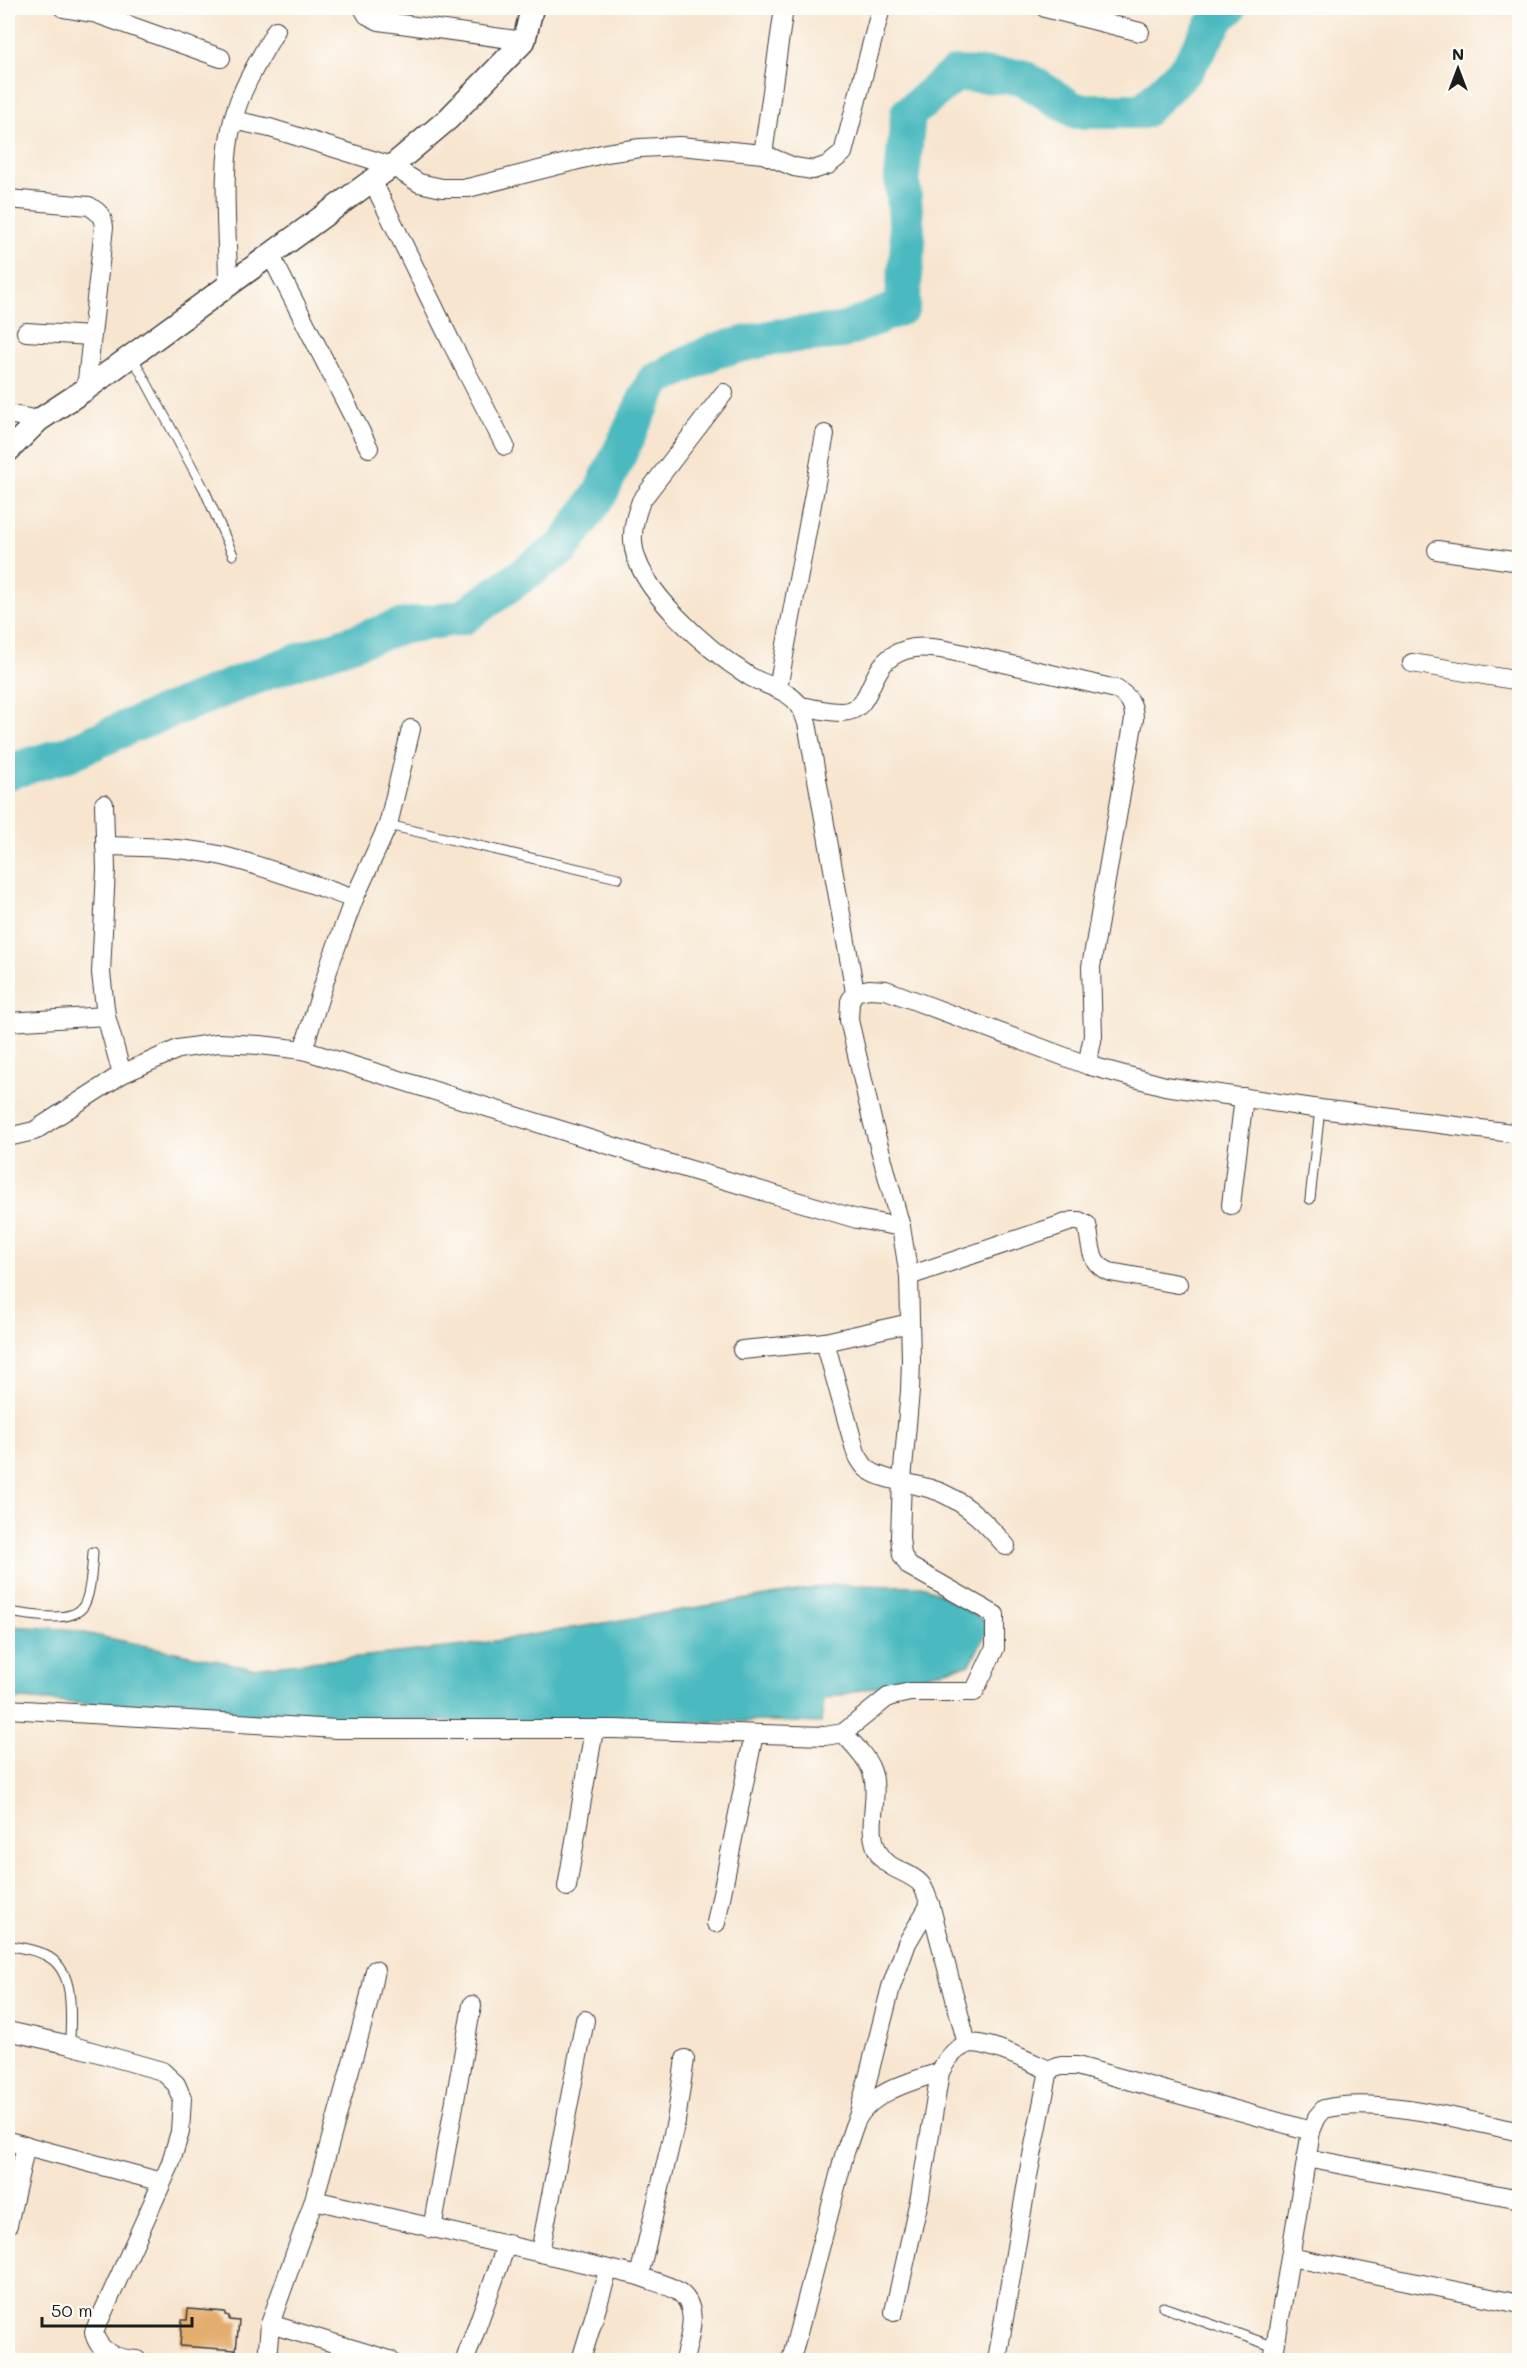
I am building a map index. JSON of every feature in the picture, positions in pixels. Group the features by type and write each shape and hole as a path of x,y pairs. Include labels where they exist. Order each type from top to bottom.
{"street":[{"path":"63,8 97,14 221,58"},
{"path":"363,8 367,15 379,21 524,41"},
{"path":"8,451 39,420 132,356 392,166 448,119 524,41 532,8"},
{"path":"763,154 784,8"},
{"path":"233,120 270,128 392,166 419,183 442,188 468,188 606,153 680,146 763,154 794,167 813,170 828,165 843,153 881,8"},
{"path":"1045,8 1140,32"},
{"path":"228,285 227,183 233,120 247,82 276,30"},
{"path":"372,180 505,446"},
{"path":"8,200 89,206 98,211 103,218 104,227 86,389"},
{"path":"270,255 369,448"},
{"path":"26,332 91,336"},
{"path":"724,393 640,501 634,519 632,543 642,571 666,606 710,650 752,677 778,688 800,706 842,712 854,710 867,699 883,662 895,653 916,648 950,651 1116,688 1129,697 1134,708 1134,719 1091,967 1093,1036 1087,1065"},
{"path":"8,414 39,420"},
{"path":"778,688 825,434"},
{"path":"1437,550 1520,562"},
{"path":"1412,663 1520,681"},
{"path":"8,1709 336,1729 691,1731 825,1736 843,1733 888,1696 910,1692 974,1692 995,1648 995,1615 909,1566 903,1555 900,1538 902,1480 910,1391 909,1276 901,1227 873,1124 849,1020 850,1000 855,992 809,735 800,706"},
{"path":"303,1050 331,961 354,899 388,825 411,729"},
{"path":"104,804 101,973 106,1016 122,1074"},
{"path":"105,846 174,848 222,856 277,872 354,899"},
{"path":"855,992 869,989 886,990 1087,1065 1165,1086 1320,1109 1519,1131"},
{"path":"8,1022 106,1016"},
{"path":"8,1137 34,1131 122,1074 178,1049 218,1042 261,1044 303,1050 644,1156 857,1218 901,1227"},
{"path":"1231,1205 1244,1097"},
{"path":"909,1276 1072,1221 1079,1221 1087,1225 1093,1259 1100,1268 1110,1272 1178,1284"},
{"path":"742,1350 825,1342 910,1323"},
{"path":"825,1342 856,1453 865,1467 877,1476 902,1480 939,1491 958,1501 983,1520 1006,1546"},
{"path":"567,1887 594,1730"},
{"path":"843,1733 861,1753 871,1770 874,1786 873,1839 879,1854 889,1866 906,1873 922,1884 930,1904 967,2044"},
{"path":"716,1923 754,1734"},
{"path":"791,2361 845,2152 857,2119 891,1987 907,1943 930,1904"},
{"path":"267,2361 270,2324 314,2200 368,2004 375,1970"},
{"path":"432,2229 472,2005"},
{"path":"540,2252 585,2020"},
{"path":"8,2031 70,2045 162,2071 176,2084 182,2098 180,2132 162,2182 94,2332 96,2344 109,2354 137,2361"},
{"path":"894,2312 920,2196 940,2072 949,2055 967,2044 987,2045 1049,2070 1061,2066 1077,2066 1311,2131"},
{"path":"639,2276 676,2121 686,2060"},
{"path":"997,2361 1028,2176 1049,2070"},
{"path":"857,2119 880,2097 908,2083 940,2072"},
{"path":"1274,2354 1311,2131 1317,2117 1324,2109 1355,2106 1405,2108 1520,2132"},
{"path":"8,2141 162,2182"},
{"path":"8,2226 26,2145"},
{"path":"1306,2158 1520,2199"},
{"path":"314,2200 432,2229 507,2243 608,2271 639,2276 676,2290 687,2300 693,2324 684,2361"},
{"path":"465,2361 507,2243"},
{"path":"1290,2257 1520,2304"},
{"path":"581,2361 608,2271"},
{"path":"270,2324 390,2361"}],"lane":[{"path":"132,356 204,489 233,555"},
{"path":"388,825 618,878"},
{"path":"1310,1199 1320,1109"},
{"path":"8,1612 51,1617 70,1615 82,1609 87,1598 93,1552"},
{"path":"8,1945 43,1953 56,1961 67,1976 70,2045"},
{"path":"1163,2307 1274,2354"}],"water":[{"path":"833,1585 925,1586 991,1624 970,1664 824,1699 821,1723 769,1721 548,1725 220,1714 8,1698 8,1626 65,1629 252,1668 465,1646"}],"building":[{"path":"188,2309 225,2312 229,2320 239,2321 236,2350 180,2346 182,2320 187,2320"}],"waterway":[{"path":"8,772 68,754 128,727 272,670 399,627 463,617 563,547 600,494 654,381 714,351 774,337 842,331 902,307 908,244 902,177 908,114 955,74 1022,77 1076,111 1143,111 1187,68 1220,14 1229,8"}]}
